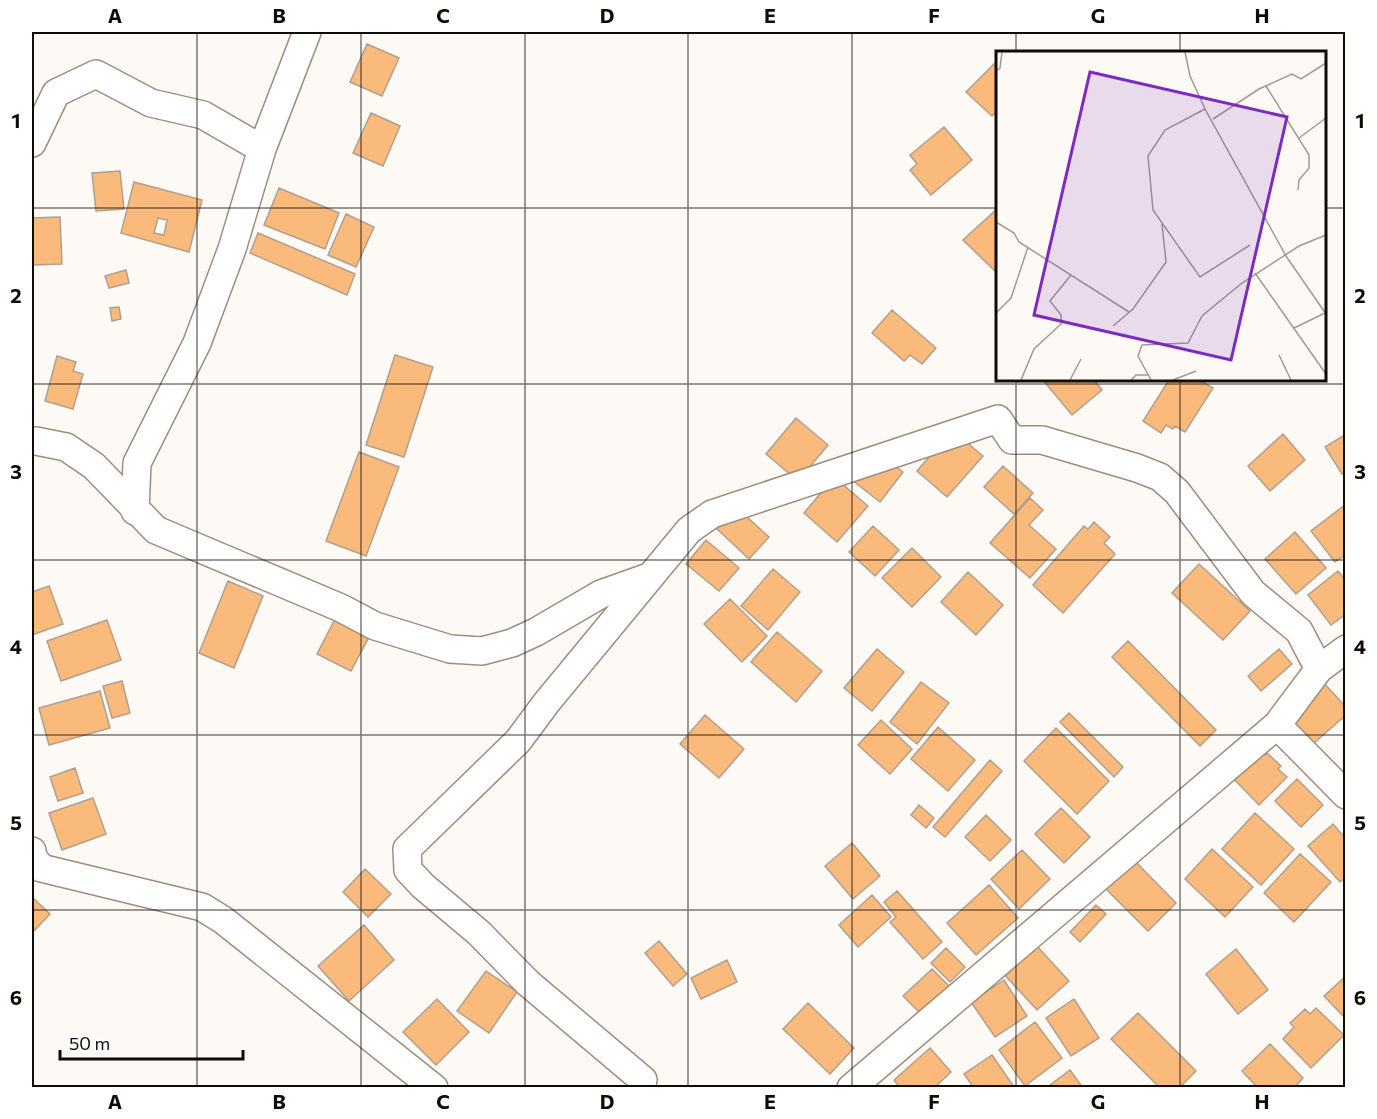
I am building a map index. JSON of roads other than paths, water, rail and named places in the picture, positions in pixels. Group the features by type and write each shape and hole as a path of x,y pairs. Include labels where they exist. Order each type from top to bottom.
{"street":[{"path":"135,511 137,463 196,343 232,249 262,149 307,32"},
{"path":"32,143 56,93 96,74 151,103 203,115 262,149"},
{"path":"643,1080 528,983 479,933 423,886 408,870 407,849 518,741 547,702 689,530 712,514 998,419 1012,440 1042,440 1160,477 1177,492 1253,593 1299,631 1319,669"},
{"path":"36,441 66,447 94,466 135,511 156,530 341,608 375,626 450,649 482,651 512,643 536,632 601,594 650,577"},
{"path":"851,1088 1276,725 1319,669 1346,649"},
{"path":"1276,725 1346,795"},
{"path":"32,851 33,857 41,868 202,907 233,928 434,1088"}]}
